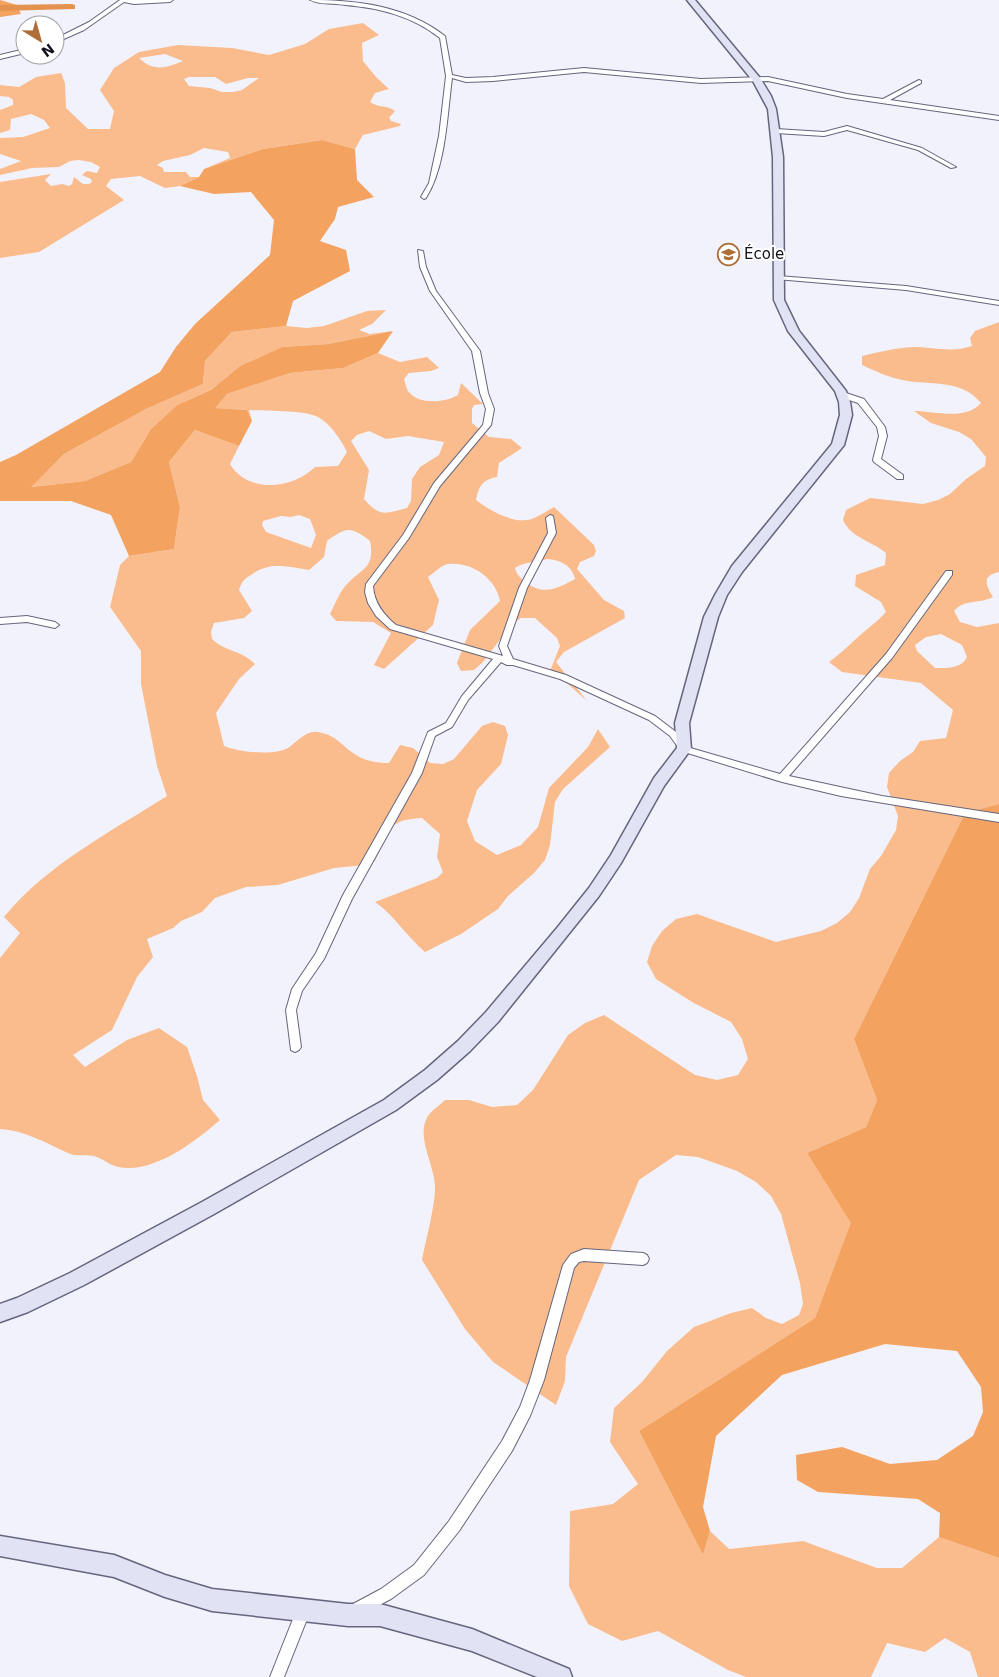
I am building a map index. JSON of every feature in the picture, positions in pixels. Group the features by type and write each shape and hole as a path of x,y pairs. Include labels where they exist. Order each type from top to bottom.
{"main road":[{"path":"0,1313 21,1306 77,1279 208,1208 390,1105 431,1075 464,1046 492,1017 563,932 594,892 616,859 659,782 684,749 682,723 711,617 721,595 737,569 838,445 844,432 846,420 843,395 787,322 779,300 779,197 776,131 770,102 756,79 691,0"},
{"path":"0,1546 114,1566 165,1586 212,1600 305,1608 348,1615 380,1616 472,1640 561,1677"}],"street":[{"path":"65,37 92,23 122,0 134,2 170,0"},
{"path":"313,0 380,8 397,12 429,26 444,40 449,76 442,136 432,183 424,197"},
{"path":"0,58 15,54"},
{"path":"449,76 466,80 493,79 584,70 693,81 772,80 828,93 999,118"},
{"path":"885,101 919,82"},
{"path":"776,131 821,134 847,128 920,149 953,167"},
{"path":"420,251 423,267 433,291 476,351 484,393 490,409 487,425 437,485 406,536 368,586 368,593 380,614 393,627 510,663 563,677 652,718 672,734 684,749 782,778 882,800 999,818"},
{"path":"778,278 906,288 999,303"},
{"path":"843,395 861,401 881,427 883,436 877,460 900,476"},
{"path":"510,663 503,646 523,588 538,556 552,533 550,518"},
{"path":"782,778 885,662 949,574"},
{"path":"0,621 27,619 55,625"},
{"path":"295,1047 291,1010 297,989 320,956 347,898 417,774 431,734 449,725 465,698 498,659"},
{"path":"348,1615 386,1594 419,1570 454,1526 507,1446 525,1411 537,1380 569,1265 575,1258 584,1255 643,1259"},
{"path":"277,1677 305,1608"}],"shaded area":[{"path":"0,0 17,5 21,14 0,17"},
{"path":"363,23 379,35 362,43 363,61 389,89 375,93 370,102 395,111 389,118 391,121 401,124 400,126 363,135 355,149 322,140 263,149 204,169 230,158 228,152 204,148 190,155 163,161 157,165 163,168 164,172 186,172 190,177 199,177 180,186 165,188 140,176 111,179 106,186 124,200 39,252 0,258 0,182 51,174 45,180 51,186 62,184 69,186 72,184 74,177 83,184 89,184 92,182 91,179 82,175 87,171 97,173 100,167 91,162 79,160 70,161 59,167 32,168 0,175 0,169 21,161 0,154 0,138 23,137 50,128 44,120 31,114 11,119 10,130 0,133 0,110 13,105 13,100 9,97 0,96 0,85 19,87 36,77 61,73 65,83 66,108 88,129 110,129 114,111 100,90 114,68 139,52 178,45 232,48 269,55 305,44 329,29","holes":["165,54 183,61 166,67 155,67 139,58","189,77 215,77 226,84 248,78 259,78 242,90 222,92 210,88 189,86 184,79"]},
{"path":"322,140 355,149 357,180 374,197 338,207 335,219 320,241 346,250 350,271 293,301 286,326 232,332 205,361 203,384 146,409 64,454 31,487 85,481 131,462 151,429 177,405 211,390 240,366 282,347 328,344 393,331 378,353 343,368 290,373 227,394 215,408 247,410 252,421 239,446 195,430 169,462 180,507 174,549 129,556 111,515 71,501 0,501 0,462 16,455 160,372 176,347 195,324 270,255 274,220 251,192 214,194 180,186 199,177 204,169 263,149"},
{"path":"386,310 372,324 359,330 370,334 393,331 328,344 282,347 240,366 211,390 177,405 151,429 131,462 85,481 30,487 64,454 146,409 203,384 205,361 232,332 286,326 307,328 324,326 367,311"},
{"path":"999,322 999,572 989,576 987,579 988,589 993,597 967,603 954,611 960,622 977,627 999,623 999,804 965,813 854,1039 877,1100 866,1127 807,1153 852,1223 815,1318 639,1431 703,1555 710,1531 729,1549 803,1541 877,1568 902,1568 939,1537 999,1558 999,1677 978,1677 970,1652 945,1638 925,1652 887,1643 871,1677 746,1677 728,1670 658,1631 622,1641 588,1624 569,1586 570,1511 613,1504 638,1484 610,1442 614,1408 642,1382 667,1351 694,1327 731,1313 752,1308 766,1318 782,1324 799,1315 803,1304 800,1283 781,1214 771,1196 756,1182 737,1171 698,1157 676,1155 639,1180 566,1357 565,1381 556,1405 493,1362 465,1329 422,1260 435,1195 434,1178 425,1142 425,1124 428,1116 445,1100 469,1100 492,1107 517,1105 533,1090 568,1035 585,1023 604,1015 695,1075 717,1080 738,1075 748,1059 742,1039 731,1022 692,1002 656,979 647,962 652,946 662,931 676,919 697,914 776,942 821,931 837,923 850,912 859,898 870,869 881,856 896,830 898,816 887,787 889,773 900,761 913,752 920,741 946,738 953,710 921,683 842,672 829,662 886,612 881,602 855,586 856,575 885,565 886,553 851,531 843,520 846,510 870,498 923,504 938,500 950,494 966,479 985,466 986,457 971,439 959,432 931,423 914,411 950,414 967,412 981,403 973,395 954,386 913,382 887,376 862,365 862,356 887,350 913,347 965,348 972,346 970,338 975,331","holes":["941,634 962,645 967,657 964,661 957,666 940,668 935,668 917,651 915,645 926,637"]},
{"path":"378,353 400,362 427,357 439,368 431,371 409,373 404,379 406,387 412,396 425,401 453,398 458,395 461,383 483,404 474,405 472,409 472,423 489,437 511,439 522,448 499,463 497,477 482,484 476,500 500,514 520,520 533,519 554,507 594,545 596,551 594,556 580,562 577,569 604,600 624,611 625,618 564,652 556,662 587,701 559,676 550,671 560,646 557,638 535,618 521,618 512,624 483,662 474,670 461,671 457,663 470,630 500,601 498,593 488,578 474,568 465,565 448,564 440,567 428,577 439,600 433,625 384,669 374,665 391,633 373,622 336,621 330,614 343,589 365,568 371,558 370,541 353,531 344,531 327,541 324,557 309,570 272,566 258,571 247,578 242,582 239,590 252,611 244,618 214,623 211,632 212,639 222,646 245,656 255,664 239,679 216,713 224,746 247,751 274,752 288,748 310,733 318,732 334,738 357,756 371,761 389,763 400,745 413,748 430,763 443,764 454,759 482,726 493,722 505,726 508,735 501,764 477,790 467,821 475,841 497,855 521,845 538,827 549,788 588,747 598,729 610,747 563,789 555,802 550,845 545,860 534,873 508,896 498,909 461,934 425,952 375,902 437,878 443,872 437,857 440,834 422,818 405,820 395,824 387,832 375,861 366,865 334,868 278,885 246,887 215,898 202,912 181,921 173,928 147,939 153,957 137,977 112,1030 73,1055 85,1067 127,1040 159,1028 187,1047 203,1100 220,1120 185,1147 157,1162 129,1168 115,1166 94,1156 71,1154 26,1134 0,1129 0,958 20,933 4,917 39,881 60,865 102,836 167,796 157,766 141,684 141,651 110,607 120,565 129,556 174,549 180,507 169,462 195,430 239,446 230,464 238,474 259,484 283,484 295,480 315,467 338,466 347,452 339,437 318,417 295,412 249,410 252,421 247,410 214,408 227,394 290,373 343,368","holes":["369,431 386,439 408,436 444,442 439,455 420,467 412,479 411,501 407,508 388,513 383,512 374,509 364,499 369,470 351,441 357,435","299,515 310,519 316,535 311,548 266,532 262,525 263,521 281,516 291,517","547,559 561,562 571,570 575,579 557,588 539,589 527,583 516,571 515,568 523,564"]},
{"path":"999,804 999,1558 939,1537 940,1513 918,1499 818,1492 797,1480 796,1455 842,1447 890,1464 937,1460 973,1436 983,1412 981,1387 957,1351 885,1344 782,1375 716,1436 703,1507 710,1531 703,1555 639,1431 815,1318 851,1223 807,1153 866,1127 877,1100 854,1039 965,813"}],"waterway":[{"path":"0,8 72,7"}],"place":[{"name":"École","path":"728,254"}]}
